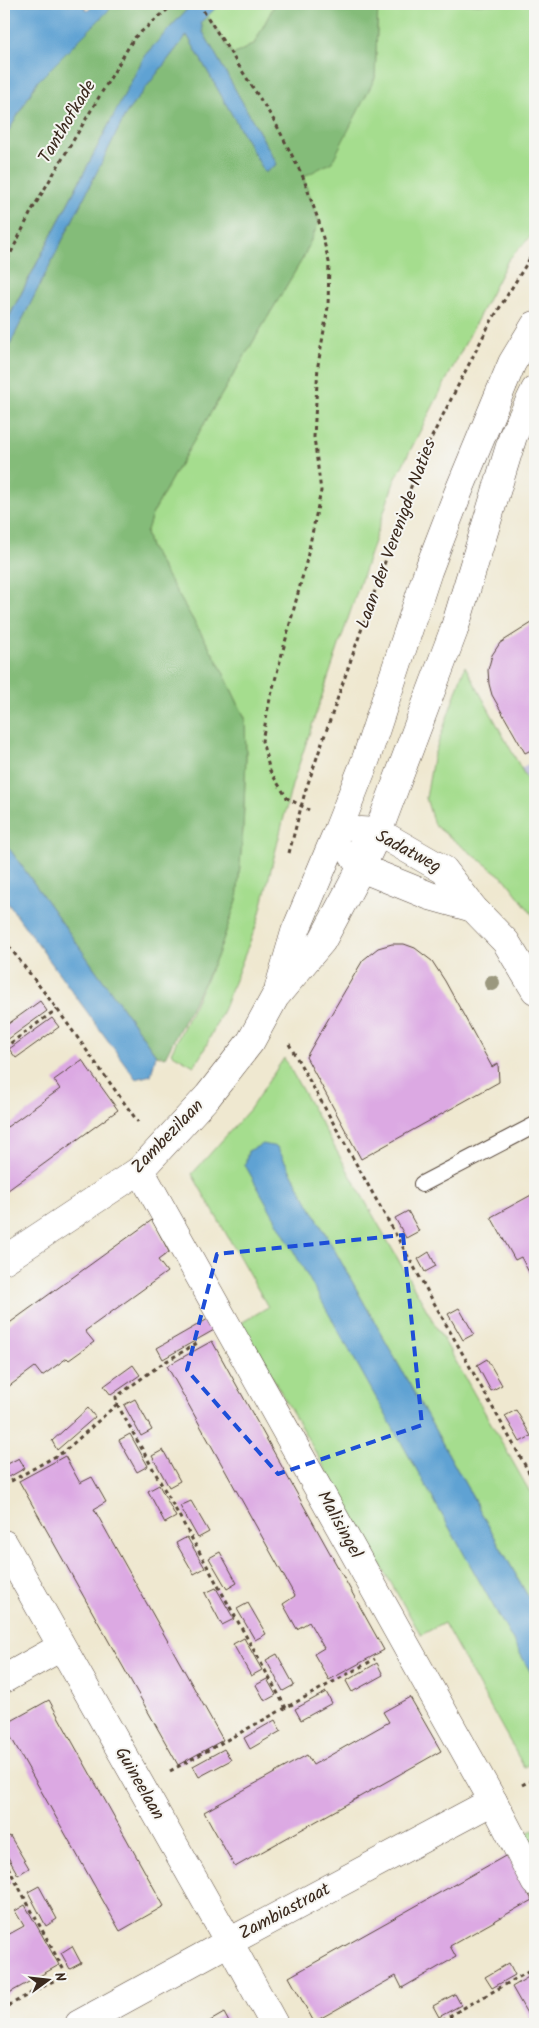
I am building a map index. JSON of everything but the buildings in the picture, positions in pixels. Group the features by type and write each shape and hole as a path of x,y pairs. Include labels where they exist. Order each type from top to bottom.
{"street":[{"path":"338,830 366,759 428,571 458,492 512,363 535,325"},
{"path":"361,868 378,832 454,630 513,436 535,390"},
{"name":"Sadatweg","path":"338,830 378,832 444,870 473,908 506,942 535,990"},
{"name":"Sadatweg","path":"338,830 361,868 430,896 473,908"},
{"name":"Zambezilaan","path":"275,997 295,932 338,830"},
{"name":"Zambezilaan","path":"4,1260 140,1170 208,1096 251,1041 275,997 322,941 361,868"},
{"name":"Malisingel","path":"140,1170 493,1801 535,1882"},
{"name":"Guineelaan","path":"4,1544 274,2024"},
{"path":"4,1680 61,1648"},
{"name":"Zambiastraat","path":"79,2024 493,1801"}],"lane":[{"path":"422,1184 535,1125"}],"path":[{"name":"Tanthofkade","path":"4,267 32,210 134,38 174,4"},
{"name":"Laan der Verenigde Naties","path":"199,4 275,122 303,177 319,222 329,262 328,307 318,365 314,436 321,491 306,562 269,703 262,741 270,771 287,798 302,806 421,458 489,325 535,250"},
{"path":"4,940 57,1009 158,1150"},
{"path":"4,1048 57,1009"},
{"path":"251,1041 288,1042 535,1482"},
{"path":"228,1326 160,1365 116,1398 117,1404 286,1708"},
{"path":"4,1486 65,1451 117,1404"},
{"path":"141,1787 404,1643"},
{"path":"4,1860 5,1866 66,1974 4,2008"},
{"path":"435,2024 535,1968"},
{"path":"450,2016 455,2024"}],"highlighted area":[{"path":"403,1235 422,1425 278,1474 187,1370 217,1254"}],"shaded area":[{"path":"535,760 535,794 521,768"}],"green space":[{"path":"115,4 192,4 145,55 4,326 4,139 37,82"},
{"path":"220,4 275,4 254,44 233,55 207,15"},
{"path":"275,4 378,4 375,78 332,162 303,177 319,222 303,258 173,476 152,515 146,533 150,547 218,662 245,718 246,757 243,829 237,900 217,957 165,1057 156,1055 4,841 4,356 127,112 187,35 265,172 277,164 203,32 201,22 207,15 233,55 254,44"},
{"path":"378,4 387,4 392,11 398,4 535,4 535,232 508,260 394,482 292,785 258,921 224,1008 203,1052 194,1066 171,1053 217,957 237,900 243,829 246,757 245,718 218,662 150,547 146,533 152,515 173,476 303,258 319,222 303,177 375,78"},
{"path":"465,666 535,794 535,918 505,879 434,825 426,798 433,758"},
{"path":"284,1058 535,1501 535,1609 277,1147 248,1151 246,1165 535,1680 535,1761 524,1767 444,1623 421,1635 241,1323 268,1307 192,1174 250,1109"},
{"path":"535,1829 535,1861 522,1836"}],"water":[{"path":"4,4 83,4 87,11 96,4 115,4 37,82 4,139"},
{"path":"192,4 220,4 201,22 203,32 277,164 265,173 187,35 127,112 4,356 4,327 145,55"},
{"path":"4,841 156,1055 151,1075 136,1079 4,898"},
{"path":"263,1144 277,1147 535,1609 535,1680 245,1165 248,1151"}]}
